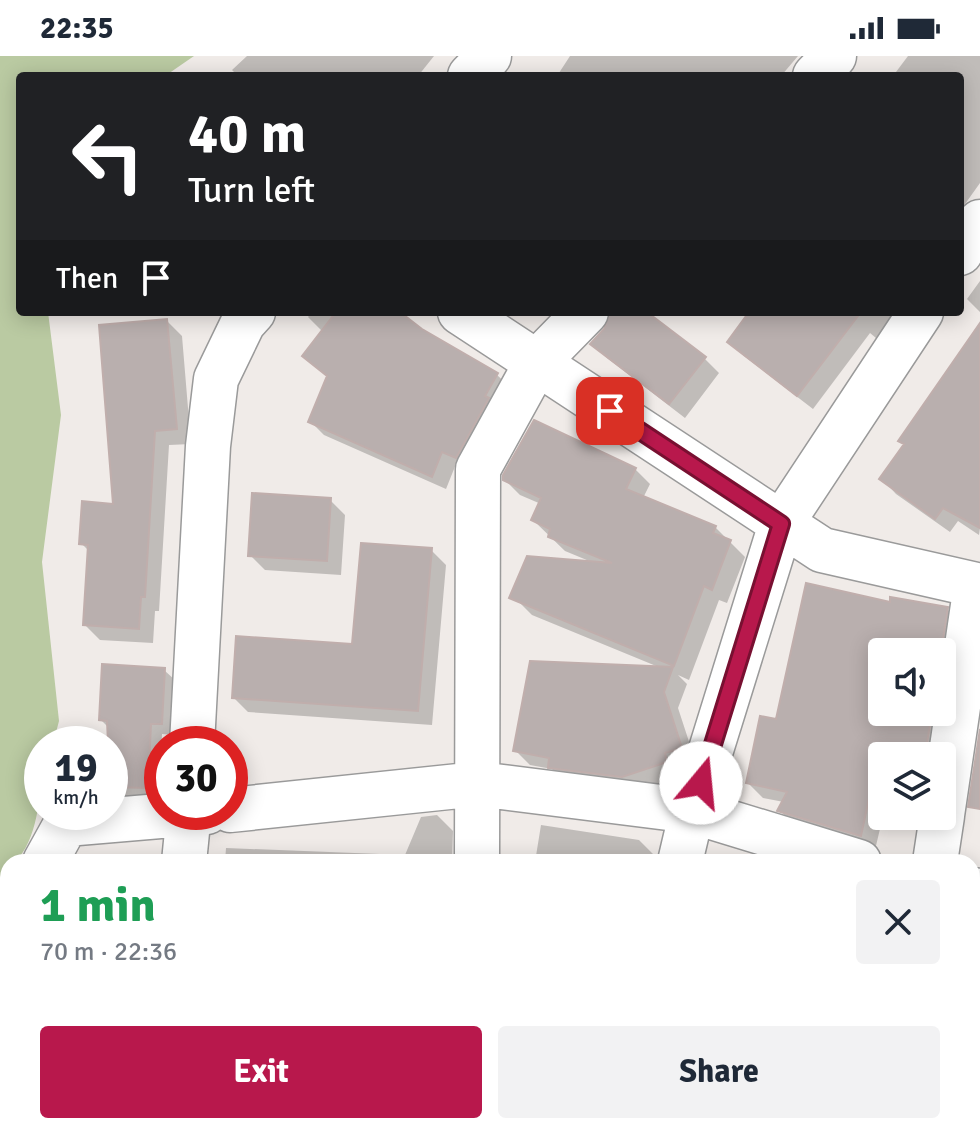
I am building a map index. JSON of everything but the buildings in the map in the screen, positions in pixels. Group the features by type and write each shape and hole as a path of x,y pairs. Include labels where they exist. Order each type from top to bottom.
{"street":[{"path":"474,72 489,56"},
{"path":"819,72 834,56"},
{"path":"964,247 980,222"},
{"path":"193,726 208,446 216,379 249,316"},
{"path":"466,316 822,550 976,585 953,742"},
{"path":"477,854 478,469 537,362 582,316"},
{"path":"682,854 692,811 781,524 918,316"},
{"path":"248,808 478,784 692,811 833,854"},
{"path":"49,854 66,824 144,817"},
{"path":"187,854 197,830"},
{"path":"936,854 940,830"}],"green space":[{"path":"0,56 194,56 171,72 16,72 16,316 49,316 61,415 42,562 59,721 58,726 24,726 24,830 33,830 22,854 0,854"}],"route":[{"path":"610,411 781,524 701,783"}]}
